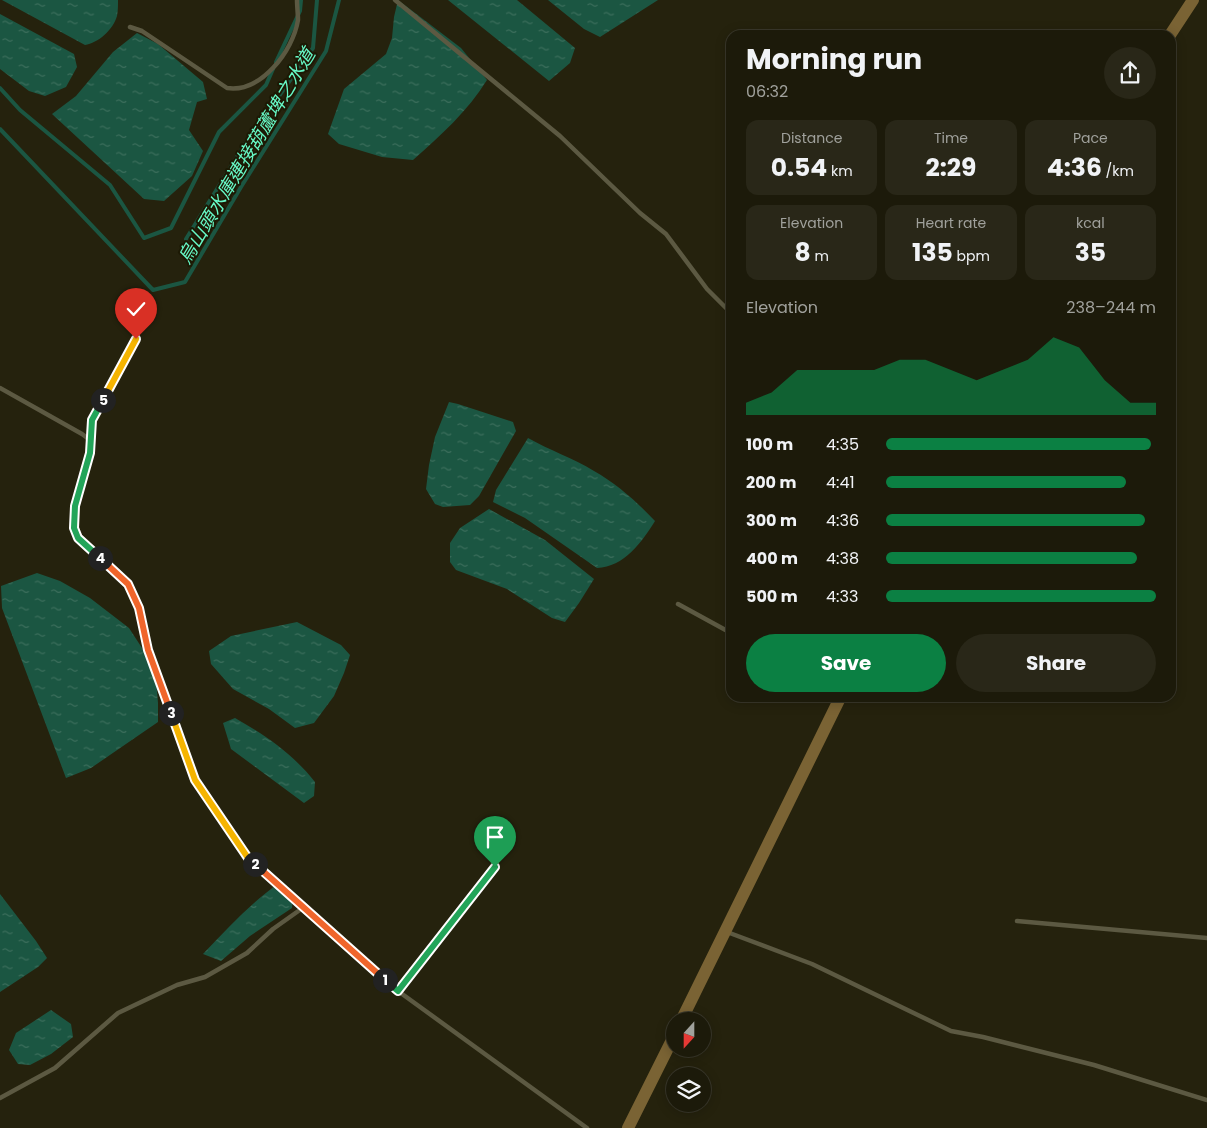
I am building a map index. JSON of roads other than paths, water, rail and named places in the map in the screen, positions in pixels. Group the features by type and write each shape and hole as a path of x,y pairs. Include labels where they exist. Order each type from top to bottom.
{"street":[{"path":"1173,30 1193,0"},
{"path":"686,1012 838,702"},
{"path":"628,1128 666,1052"}],"lane":[{"path":"130,27 142,31 227,88 243,88 266,74 280,61 296,27 298,0"},
{"path":"395,0 560,136 640,213 666,234 707,289 726,308"},
{"path":"136,339 92,420 90,453 75,506 74,528 78,538 128,584 139,608 148,650 195,780 248,858 398,991 587,1128"},
{"path":"0,388 90,440"},
{"path":"678,604 726,630"},
{"path":"398,991 495,867"},
{"path":"0,1098 56,1068 118,1013 177,985 205,977 247,953 273,929 304,907"},
{"path":"1018,921 1207,938"},
{"path":"726,932 812,964 951,1032 983,1037 1094,1065 1207,1100"}],"water":[{"path":"2,0 118,0 118,12 109,31 95,42 85,45"},
{"path":"398,0 461,48 487,80 462,113 413,160 382,157 339,144 328,134 344,89 386,54 392,38"},
{"path":"448,0 517,0 575,48 570,63 549,81"},
{"path":"548,0 658,0 600,37 584,29"},
{"path":"0,14 74,54 77,67 66,87 45,96 29,91 0,69"},
{"path":"137,33 158,44 203,82 207,99 197,102 189,130 203,151 192,176 164,201 144,199 52,114 76,96 113,52"},
{"path":"449,402 513,422 516,431 479,496 470,505 443,507 435,504 426,489 435,437"},
{"path":"528,438 602,476 626,494 655,521 638,545 624,558 607,567 597,568 525,518 493,502 496,490"},
{"path":"489,509 545,540 594,579 565,622 552,618 507,589 456,570 450,562 450,543 460,528"},
{"path":"37,573 60,581 90,598 129,628 155,668 158,722 91,768 66,778 2,608 1,586"},
{"path":"297,622 341,645 350,655 334,696 314,723 295,728 269,709 233,689 211,664 209,651 231,636"},
{"path":"235,718 268,738 288,754 315,782 314,796 304,803 231,749 223,723"},
{"path":"279,883 293,894 292,908 250,936 221,961 203,954 249,908"},
{"path":"0,894 47,958 38,967 0,992"},
{"path":"51,1010 71,1024 73,1037 51,1054 30,1065 18,1064 9,1050 16,1033"}],"waterway":[{"name":"烏山頭水庫連接葫蘆埤之水道","path":"276,62 300,11 301,0"},
{"path":"186,239 245,144 313,48 317,0"},
{"name":"烏山頭水庫連接葫蘆埤之水道","path":"0,129 153,290 185,282 241,187 326,51 339,0"},
{"name":"烏山頭水庫連接葫蘆埤之水道","path":"0,88 20,110 110,185 144,238 171,228 219,132 266,85 273,69"}]}
